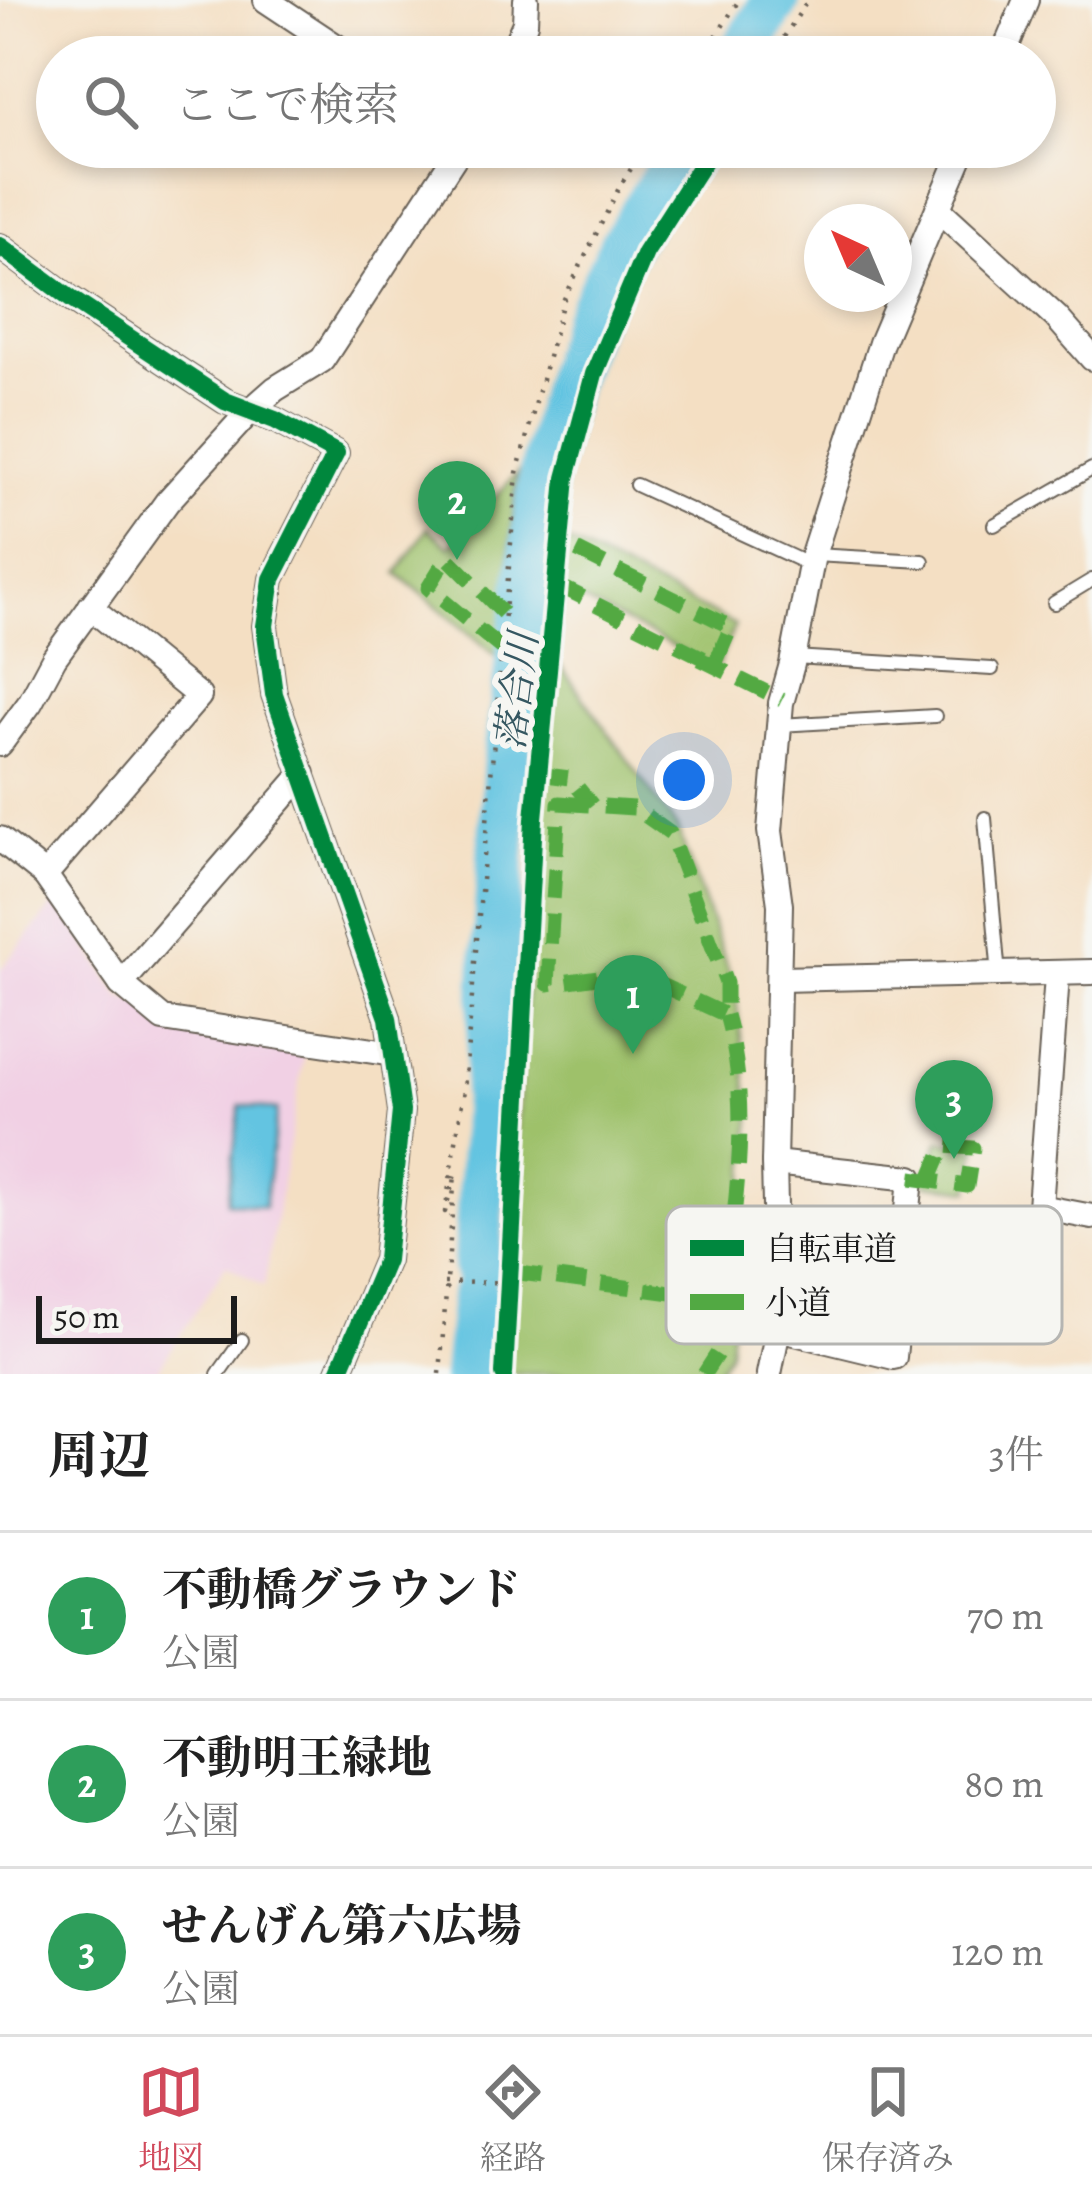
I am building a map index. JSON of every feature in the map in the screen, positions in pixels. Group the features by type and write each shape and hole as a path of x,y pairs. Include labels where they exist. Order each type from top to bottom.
{"street":[{"path":"266,0 320,36"},
{"path":"519,36 526,0"},
{"path":"1011,36 1026,0"},
{"path":"0,744 90,607 167,502 250,411 322,360 447,168"},
{"path":"775,1206 780,904 770,831 778,725 812,560 881,344 955,168"},
{"path":"938,209 1056,316 1092,358"},
{"path":"0,246 225,401 336,453 272,579 265,626 274,694 388,1018 400,1111 386,1260 338,1374"},
{"path":"45,874 199,696 90,607"},
{"path":"121,984 303,774"},
{"path":"0,838 45,874 121,984 163,1019 393,1054"},
{"path":"779,980 1092,973"},
{"path":"1040,1206 1057,976"},
{"path":"774,1162 911,1178 908,1206"},
{"path":"1062,1211 1092,1217"},
{"path":"769,1374 775,1344"},
{"path":"840,1344 894,1357 895,1344"}],"lane":[{"path":"994,525 1092,469"},
{"path":"636,485 812,560 923,561"},
{"path":"1054,603 1092,580"},
{"path":"794,657 992,669"},
{"path":"778,725 935,716"},
{"path":"985,818 999,977"},
{"path":"218,1374 242,1340"}],"path":[{"path":"717,36 740,0"},
{"path":"785,36 808,0"},
{"path":"440,1374 455,1173 446,1212 464,1090 517,473 563,301 632,168"},
{"path":"504,1374 534,819 566,478 594,374 645,253 700,168"},
{"path":"444,1282 511,1282"}],"shaded area":[{"path":"57,901 121,997 305,1052 264,1287 226,1265 155,1374 0,1374 0,970"}],"green space":[{"path":"517,473 500,659 397,573 428,528 450,547"},
{"path":"560,538 735,625 717,668 555,587"},
{"path":"549,650 677,828 735,988 751,1120 743,1206 666,1206 666,1344 730,1344 716,1374 501,1374"},
{"path":"939,1141 977,1145 970,1190 914,1182 915,1172 928,1172"}],"water":[{"path":"240,1105 277,1110 264,1207 227,1202"}],"waterway":[{"name":"落合川","path":"753,36 776,0"},
{"name":"落合川","path":"477,1267 507,757 543,474 564,387 586,323 623,245 671,168"},
{"name":"落合川","path":"467,1374 475,1296"}],"marked path":[{"path":"556,584 715,664 731,627 560,542"},
{"path":"501,648 428,588 447,557 504,614"},
{"path":"700,659 782,700"},
{"path":"538,774 570,778 592,805"},
{"path":"559,803 635,808 670,833 726,983 726,1015 633,972 548,984 559,803"},
{"path":"726,1015 740,1121 735,1206"},
{"path":"911,1178 967,1186 973,1148 944,1146 929,1181"},
{"path":"512,1272 666,1292"},
{"path":"704,1374 720,1344"}],"cycle path":[{"path":"504,1374 534,819 566,478 594,374 645,253 700,168"},
{"path":"0,246 225,401 275,420 336,453 272,579 265,626 274,694 388,1018 401,1111 386,1260 338,1374"}],"place":[{"name":"不動明王緑地","path":"457,560"},
{"name":"不動橋グラウンド","path":"633,1054"},
{"name":"せんげん第六広場","path":"954,1159"}]}
